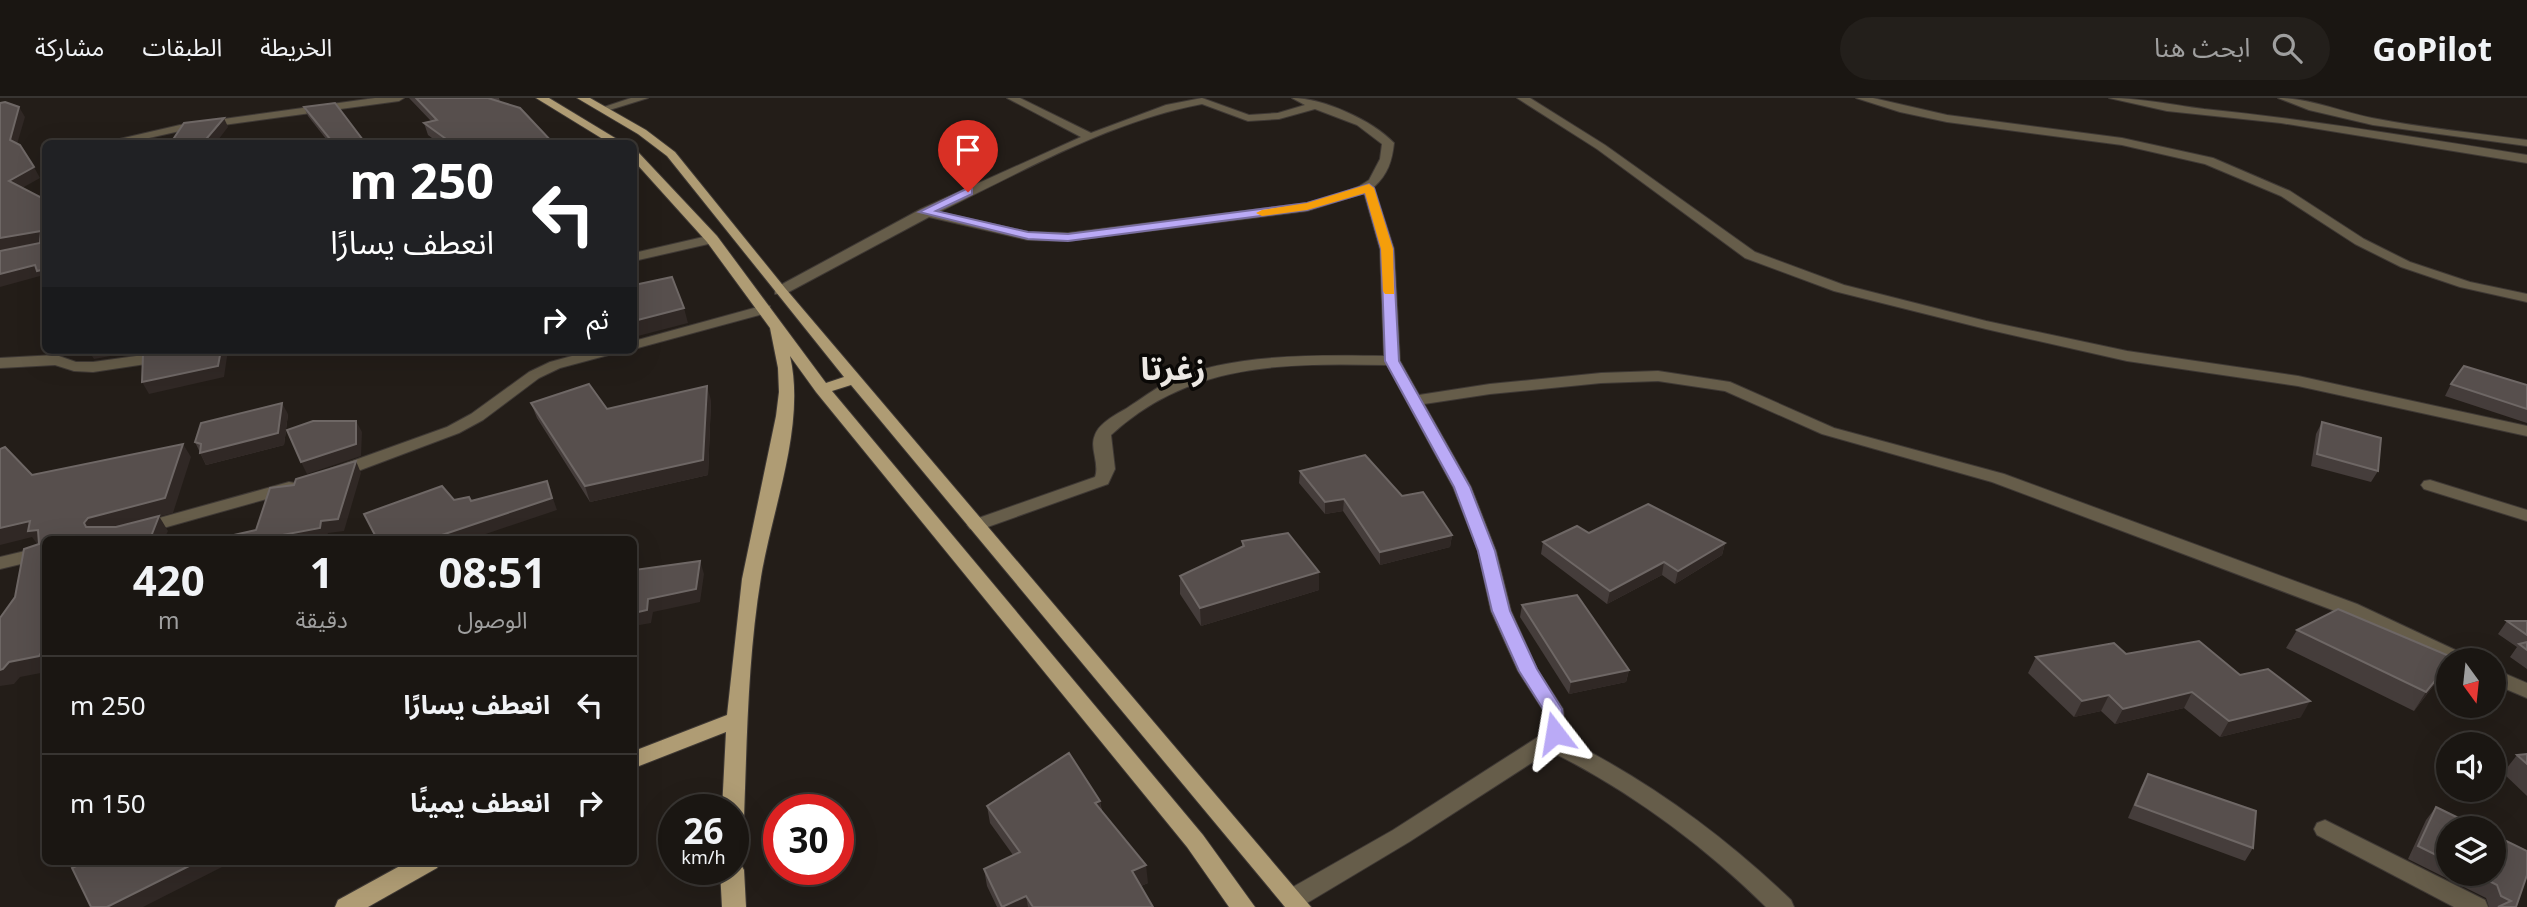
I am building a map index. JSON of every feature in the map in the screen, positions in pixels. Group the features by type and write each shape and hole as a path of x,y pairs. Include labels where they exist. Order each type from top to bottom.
{"main road":[{"path":"541,98 613,140"},
{"path":"582,98 642,132 671,155 780,291 1296,903"},
{"path":"637,157 712,239 822,388 1177,820 1243,907"},
{"path":"734,794 736,720 751,579 780,442 787,391 786,370 770,316"},
{"path":"822,388 856,379"},
{"path":"637,759 736,720"},
{"path":"347,907 422,865"},
{"path":"733,885 734,907"}],"street":[{"path":"122,140 180,128 399,98"},
{"path":"603,109 643,98"},
{"path":"1012,98 1090,136"},
{"path":"925,212 1028,236 1068,237 1307,207 1369,188 1384,169 1388,143 1361,123 1297,98"},
{"path":"1522,98 1601,147 1749,255 1839,289 2127,356 2298,381 2527,431"},
{"path":"1861,98 1916,114 2134,142 2211,161 2266,183 2396,261 2464,287 2527,298"},
{"path":"2114,98 2167,108 2281,120 2527,159"},
{"path":"2283,98 2388,124 2527,143"},
{"path":"780,291 843,254 925,212 1090,136 1170,107 1203,101 1248,118 1279,116 1317,106"},
{"path":"1296,903 1549,741 1555,733 1553,709 1528,671 1501,611 1487,551 1462,487 1392,361 1387,249 1369,188"},
{"path":"637,256 712,239"},
{"path":"637,344 770,316"},
{"path":"0,363 56,360 74,366 93,367 184,354"},
{"path":"115,536 310,481 453,430 477,417 534,375 555,365 596,354"},
{"path":"976,525 1102,480 1107,474 1101,440 1103,434 1116,422 1183,381 1231,367 1303,359 1392,361"},
{"path":"1413,401 1490,389 1601,378 1658,376 1692,379 1730,387 1828,430 1998,478 2324,599 2436,650"},
{"path":"2430,485 2527,516"},
{"path":"0,563 42,553"},
{"path":"2506,681 2527,691"},
{"path":"1549,741 1593,762 1721,849 1782,907"},
{"path":"2325,829 2476,907"}],"building":[{"path":"416,98 488,98 520,108 550,140 447,140 424,123 437,120"},
{"path":"0,103 19,107 10,140 20,145 34,167 9,181 42,198 42,270 37,271 35,265 0,274 0,251 40,243 41,231 0,238"},
{"path":"335,103 363,140 331,140 304,107"},
{"path":"224,118 205,140 173,140 184,123"},
{"path":"672,277 684,308 637,320 637,284"},
{"path":"220,354 218,366 142,382 143,355"},
{"path":"2464,366 2527,385 2527,409 2451,384"},
{"path":"589,384 607,409 707,386 703,460 585,486 531,403"},
{"path":"282,403 278,433 200,453 201,444 195,442 201,423"},
{"path":"313,421 356,421 356,444 301,462 287,430"},
{"path":"2322,422 2381,438 2378,471 2317,454"},
{"path":"183,444 165,498 88,518 84,523 86,527 116,527 159,516 151,536 42,536 42,651 39,656 9,662 0,670 0,618 15,597 24,549 39,544 38,530 28,531 30,521 0,528 0,449 5,447 32,475"},
{"path":"1365,455 1402,496 1423,492 1452,535 1380,552 1344,499 1325,502 1300,471"},
{"path":"356,461 338,519 321,521 320,528 277,536 229,536 256,530 270,488 294,485 296,479"},
{"path":"547,481 552,498 439,536 375,536 364,514 442,486 454,500 469,497 471,501"},
{"path":"1648,504 1725,543 1678,571 1664,562 1610,591 1543,542 1577,526 1589,533"},
{"path":"1288,533 1319,572 1200,608 1180,576 1244,546 1242,541"},
{"path":"700,561 696,589 648,599 647,610 637,612 637,570"},
{"path":"1577,595 1629,670 1571,682 1522,605"},
{"path":"2338,609 2436,650 2436,680 2426,692 2297,630"},
{"path":"2507,621 2527,621 2527,635"},
{"path":"2199,641 2240,675 2268,669 2310,701 2229,721 2192,692 2123,709 2109,695 2082,701 2036,657 2114,643 2126,654"},
{"path":"2527,642 2527,650 2519,644"},
{"path":"1069,753 1100,801 1095,803 1146,865 1132,871 1153,907 1033,907 1026,896 1002,907 984,869 1020,852 987,806"},
{"path":"2527,754 2527,764 2517,755"},
{"path":"2148,774 2256,811 2253,848 2135,805"},
{"path":"2436,807 2454,816 2436,816 2436,855 2418,846"},
{"path":"2506,841 2527,851 2527,875 2516,907 2498,907 2511,901 2501,896 2497,886 2506,886"},
{"path":"78,865 191,865 107,907 91,907 72,868"}],"slow traffic":[{"path":"1262,213 1307,207 1369,188 1387,249 1389,291"}],"district":[{"name":"زغرتا","path":"1173,367"}],"route":[{"path":"968,192 925,212 1028,236 1068,237 1307,207 1369,188 1387,249 1392,361 1462,487 1487,551 1501,611 1528,671 1553,709 1555,733"}]}
